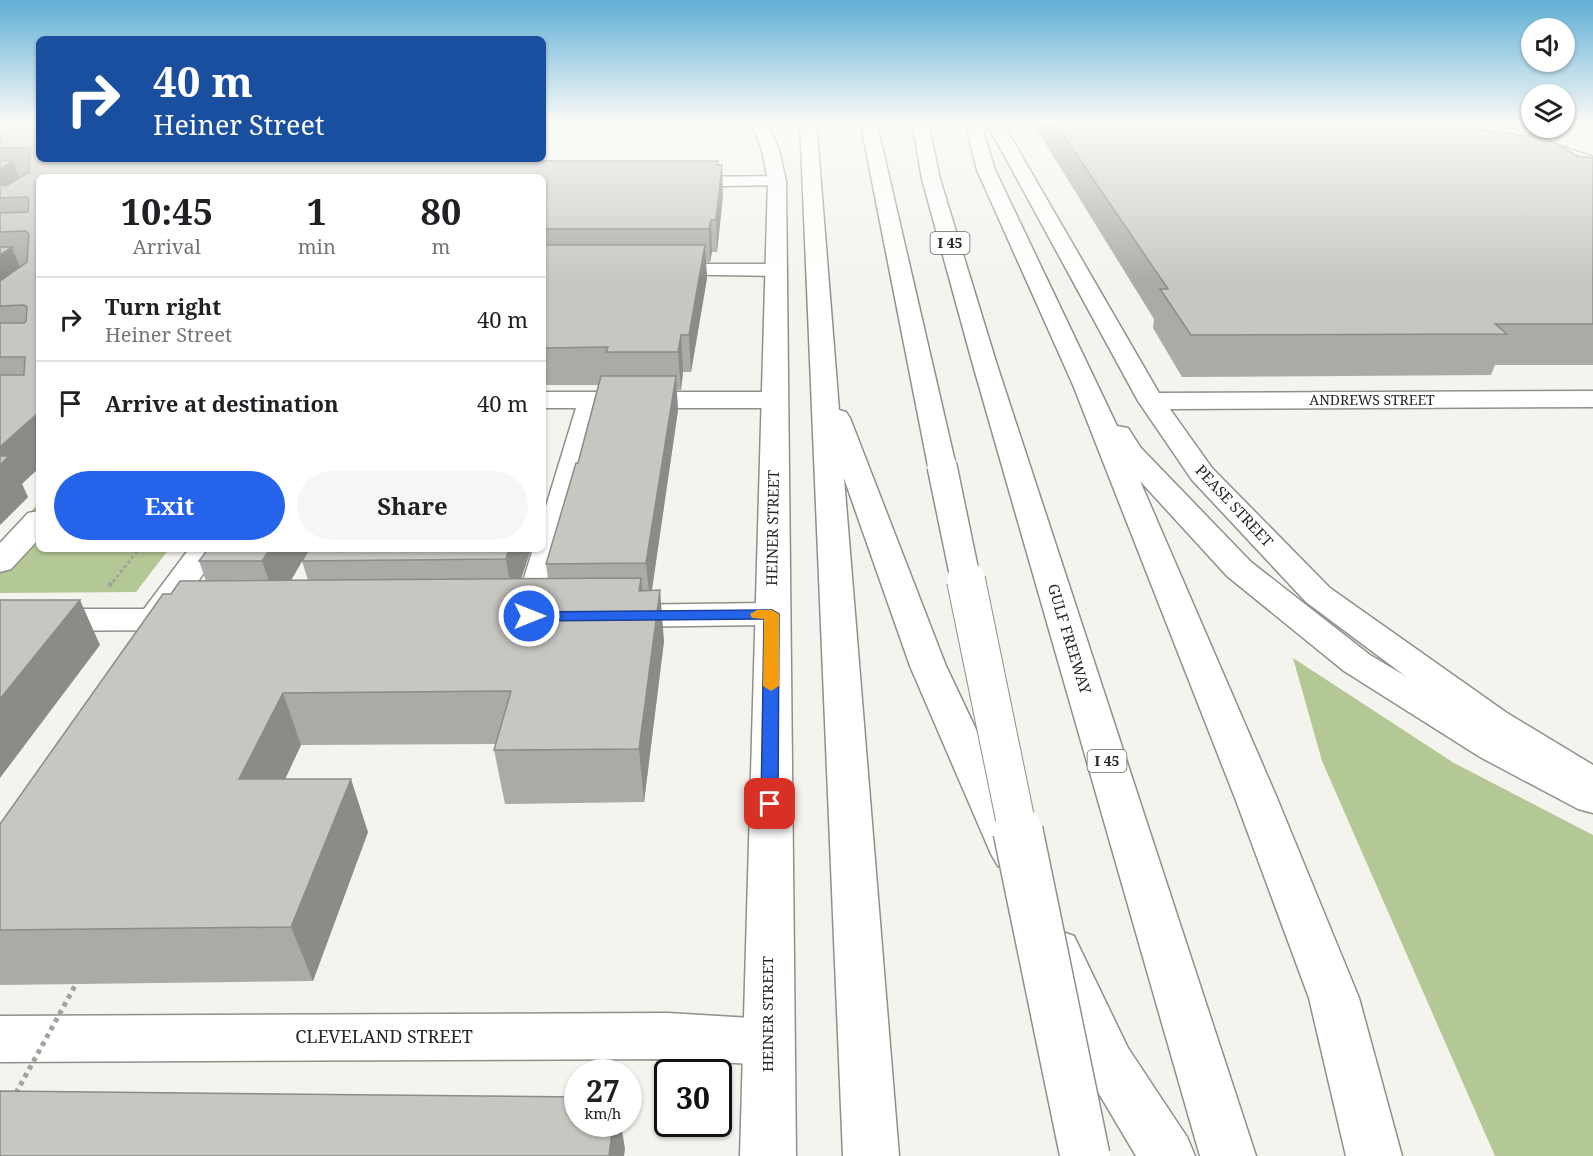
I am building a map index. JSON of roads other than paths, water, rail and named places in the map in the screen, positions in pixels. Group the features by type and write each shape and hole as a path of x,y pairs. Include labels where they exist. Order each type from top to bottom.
{"main road":[{"name":"HEINER STREET","path":"768,1156 767,1042 776,174"},
{"path":"812,174 871,1156"},
{"path":"880,174 1085,1156"},
{"name":"GULF FREEWAY","path":"930,174 985,365 1228,1156"},
{"path":"988,174 1086,386 1256,798 1334,998 1374,1156"},
{"name":"PEASE STREET","path":"1023,174 1151,401 1202,474 1318,595 1493,723 1593,784"},
{"path":"663,182 777,181"},
{"path":"636,270 776,270"},
{"path":"825,386 928,666 1110,1065 1167,1156"},
{"path":"1086,386 1131,454 1239,569 1357,663 1494,747 1593,798"},
{"name":"ANDREWS STREET","path":"1151,401 1593,399"},
{"path":"546,400 774,400"},
{"path":"529,616 592,400"},
{"path":"0,562 36,523"},
{"path":"129,655 203,552"},
{"path":"493,616 772,614"},
{"path":"0,620 222,618"},
{"name":"CLEVELAND STREET","path":"0,1039 668,1036 767,1042"}]}
